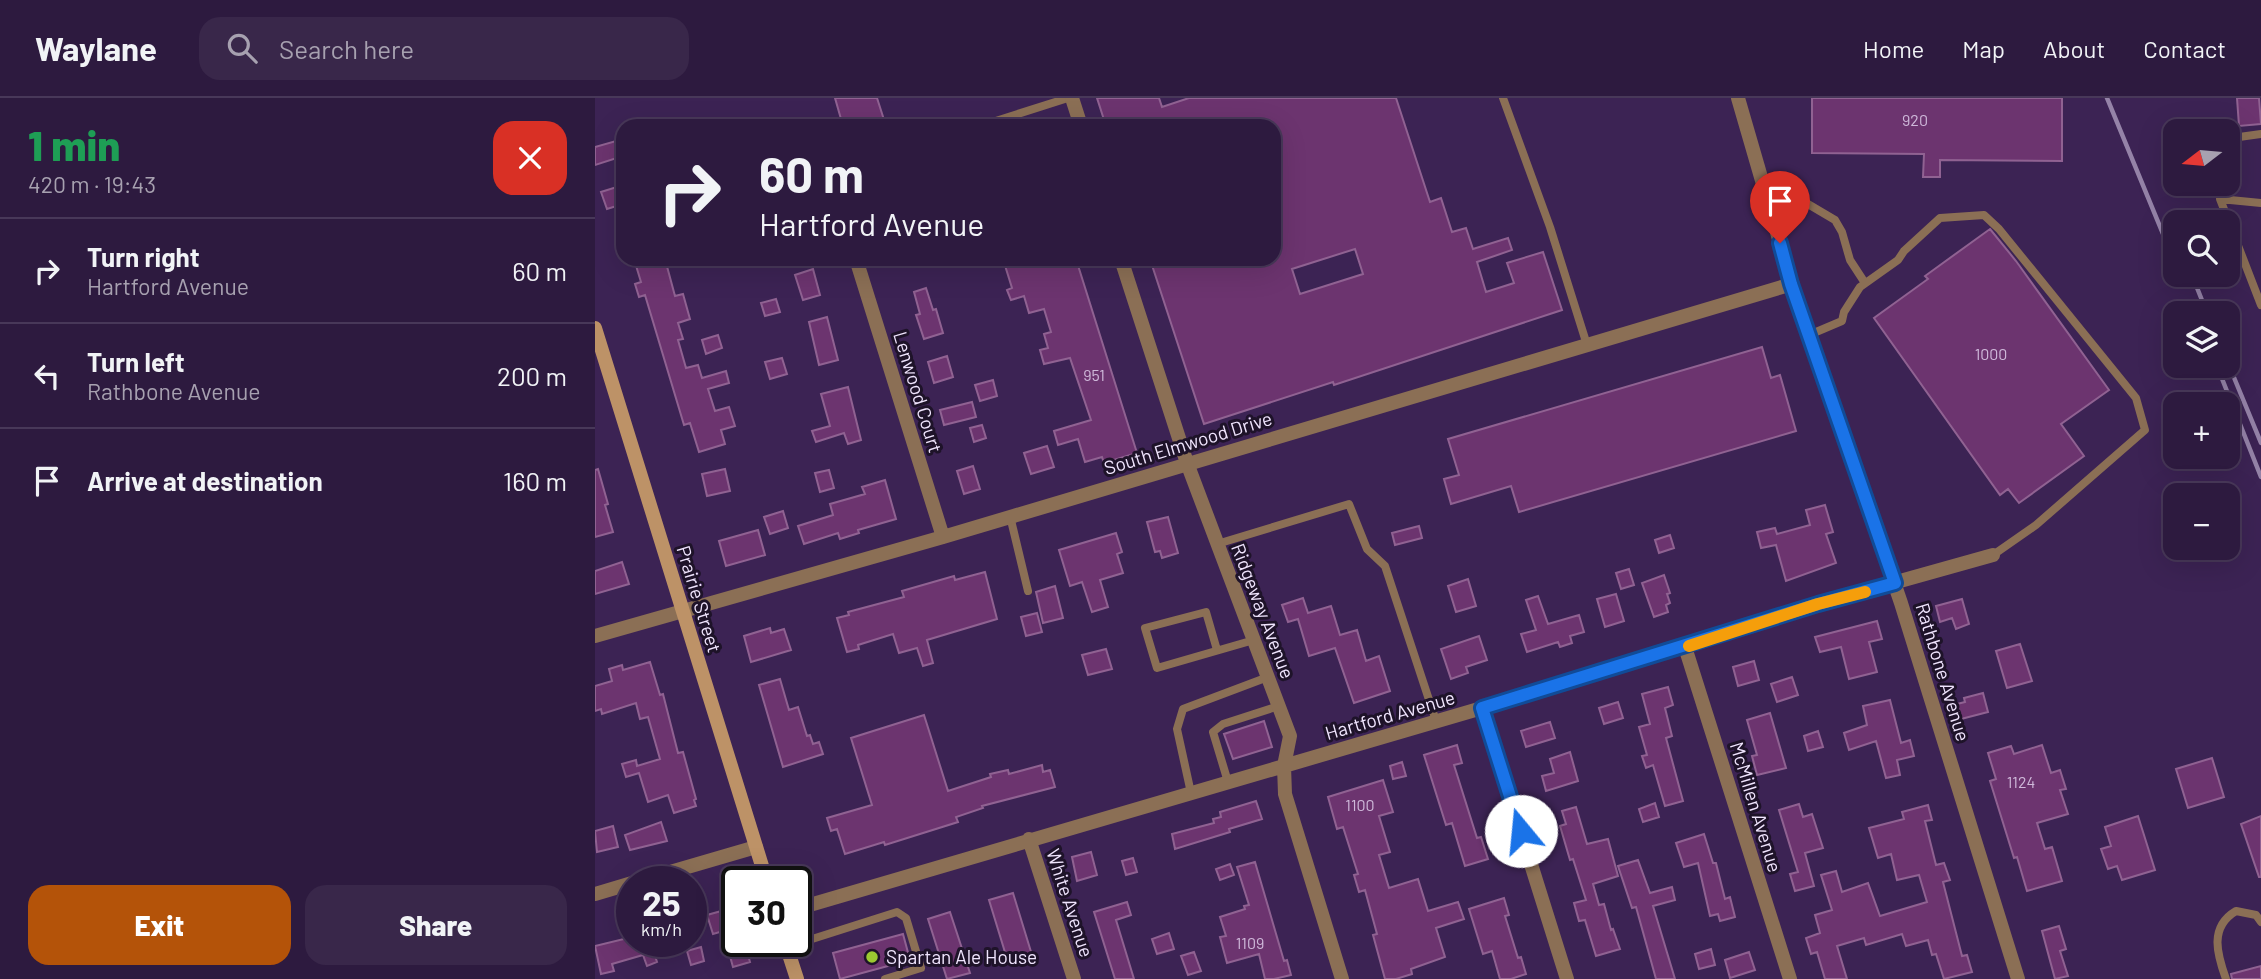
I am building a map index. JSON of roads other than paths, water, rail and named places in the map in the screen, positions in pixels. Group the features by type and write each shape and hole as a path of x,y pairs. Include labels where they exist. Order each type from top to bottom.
{"street":[{"path":"1070,98 1078,119"},
{"name":"Rathbone Avenue","path":"1738,98 1791,284 1895,583 2018,979"},
{"name":"Lenwood Court","path":"858,266 943,537"},
{"name":"Ridgeway Avenue","path":"1123,266 1187,463 1290,736 1284,766 1285,794 1342,979"},
{"name":"South Elmwood Drive","path":"595,636 943,537 1791,284"},
{"name":"Prairie Street","path":"595,328 762,866"},
{"name":"Hartford Avenue","path":"812,904 1482,708 1818,604 1993,555"},
{"name":"McMillen Avenue","path":"1685,647 1790,979"},
{"path":"1482,708 1567,979"},
{"name":"White Avenue","path":"1030,839 1074,979"},
{"path":"693,866 756,848"},
{"path":"595,894 616,888"},
{"path":"790,957 797,979"}],"lane":[{"path":"1003,119 1070,98"},
{"path":"1503,98 1550,227 1587,345"},
{"path":"2240,137 2261,134"},
{"path":"1766,191 1791,194 1835,220 1842,232 1850,260 1865,283"},
{"path":"2261,203 2220,199 2261,305"},
{"path":"1809,335 1842,321 1844,312 1860,287 1898,260 1904,251 1940,218 1987,217 2136,398 2145,430 2036,525 1993,555"},
{"path":"1217,544 1349,504 1367,549 1385,566 1436,721"},
{"path":"1010,516 1028,591"},
{"path":"1217,650 1206,612 1145,628 1157,668 1254,640"},
{"path":"1191,793 1177,729 1183,709 1268,677"},
{"path":"1228,782 1213,732 1223,724 1279,706"},
{"path":"2225,979 2217,948 2217,934 2222,923 2236,911 2256,915 2261,922"},
{"path":"812,937 897,912 906,918 921,968 885,979"}],"railway":[{"path":"2107,98 2163,234"},
{"path":"2197,287 2202,301"},
{"path":"2222,378 2261,477"},
{"path":"2234,378 2261,443"}],"place":[{"name":"Spartan Ale House","path":"872,957"}]}
